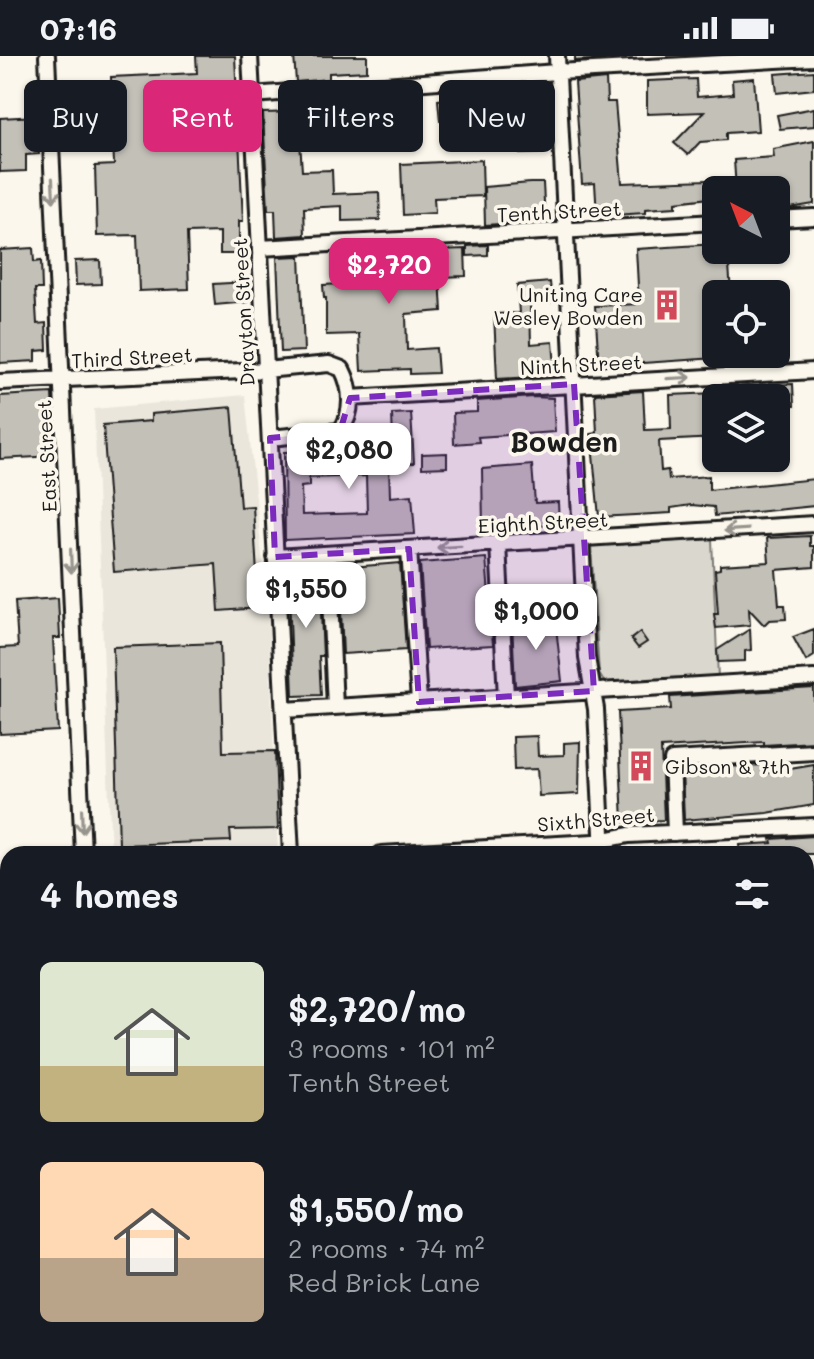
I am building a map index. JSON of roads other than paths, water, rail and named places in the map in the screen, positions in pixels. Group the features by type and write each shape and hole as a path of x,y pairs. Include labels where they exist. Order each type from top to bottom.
{"street":[{"name":"East Street","path":"47,56 83,846"},
{"name":"Drayton Street","path":"250,56 251,80"},
{"path":"557,56 587,658 594,691 603,846"},
{"path":"262,94 557,72 814,58"},
{"name":"Drayton Street","path":"255,152 291,846"},
{"path":"790,218 814,217"},
{"name":"Tenth Street","path":"260,248 702,223"},
{"path":"265,370 329,364 342,369 348,381 350,398 348,422 340,431 270,438"},
{"name":"Third Street","path":"0,382 265,370"},
{"name":"Ninth Street","path":"350,398 814,371"},
{"name":"Eighth Street","path":"275,557 814,524"},
{"path":"498,544 506,697"},
{"path":"409,549 419,702"},
{"path":"328,554 335,707"},
{"path":"284,710 814,678"},
{"path":"675,833 672,760 814,752"},
{"name":"Sixth Street","path":"523,846 594,842 603,846 675,833 814,826"}],"place":[{"name":"Uniting Care Wesley Bowden","path":"667,305"},
{"name":"Gibson & 7th","path":"641,766"}],"district":[{"name":"Bowden","path":"564,441"}]}
